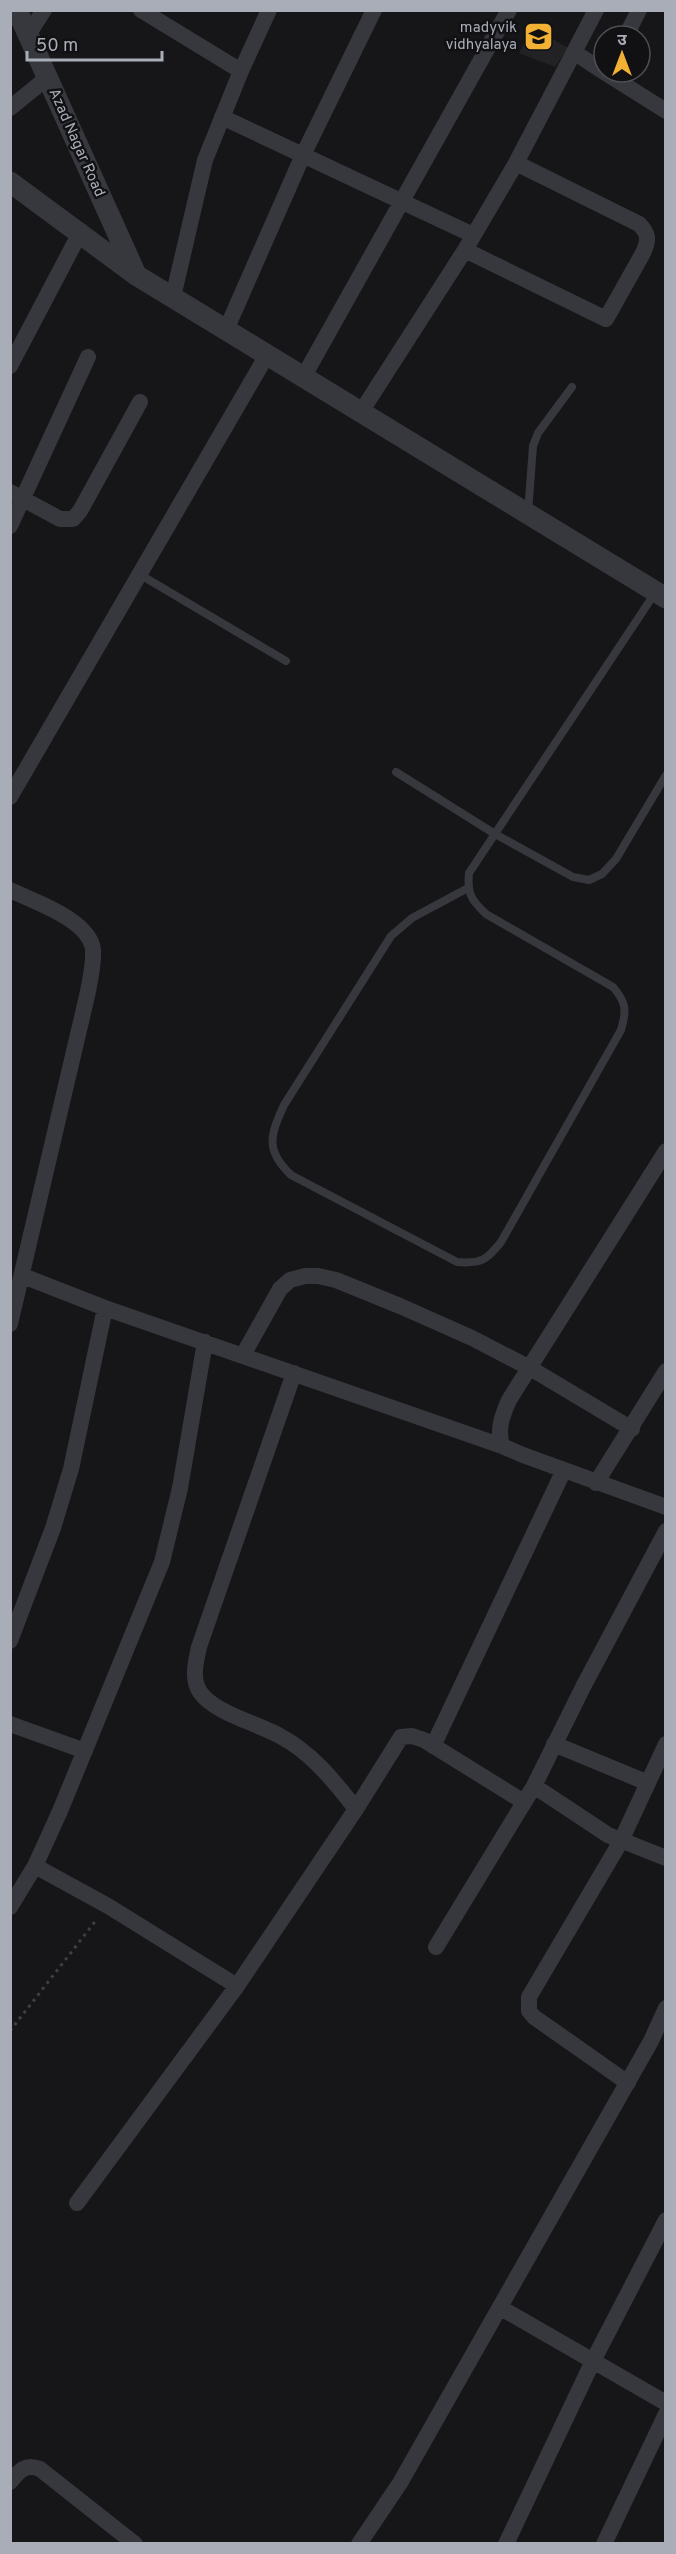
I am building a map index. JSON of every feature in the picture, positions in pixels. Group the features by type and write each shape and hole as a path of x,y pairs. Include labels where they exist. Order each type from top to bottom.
{"street":[{"name":"Azad Nagar Road","path":"17,10 136,275"},
{"path":"28,35 44,10"},
{"path":"141,10 241,71"},
{"path":"173,297 205,160 241,71 269,10"},
{"path":"226,330 303,155 374,10"},
{"path":"304,376 508,10"},
{"path":"361,412 465,250 516,163 596,10"},
{"path":"632,24 639,10"},
{"path":"574,52 592,64"},
{"path":"10,108 47,78"},
{"path":"624,84 666,111"},
{"path":"222,117 473,235"},
{"path":"465,250 606,319 644,253 648,242 646,231 639,224 516,163"},
{"path":"11,182 81,231 136,275 661,595"},
{"path":"10,366 81,231"},
{"path":"10,797 267,355"},
{"path":"10,526 16,495 88,357"},
{"path":"16,495 60,519 73,519 80,511 140,402"},
{"path":"10,890 72,920 87,932 93,947 93,964 87,996 10,1324"},
{"path":"502,1446 498,1434 509,1400 666,1150"},
{"path":"23,1276 105,1308 502,1446 563,1472 666,1507"},
{"path":"243,1355 280,1289 290,1280 304,1276 318,1276 336,1280 472,1338 530,1368 632,1429"},
{"path":"10,1641 53,1528 71,1469 105,1308"},
{"path":"10,1907 34,1866 85,1751 162,1562 180,1488 205,1342"},
{"path":"596,1483 632,1429 666,1371"},
{"path":"294,1373 207,1625 195,1671 198,1690 210,1704 280,1736 298,1747 328,1774 356,1809"},
{"path":"433,1746 563,1472"},
{"path":"436,1947 534,1786 666,1531"},
{"path":"10,1724 85,1751"},
{"path":"77,2203 237,1986 356,1809 401,1737 412,1736 433,1746 524,1802"},
{"path":"554,1744 648,1784"},
{"path":"628,2083 534,2017 527,2004 621,1841 666,1744"},
{"path":"534,1786 621,1841 666,1858"},
{"path":"34,1866 108,1906 237,1986"},
{"path":"358,2544 400,2483 501,2308 628,2083 666,2008"},
{"path":"506,2544 593,2361 666,2220"},
{"path":"501,2308 666,2403"},
{"path":"604,2544 666,2414"},
{"path":"10,2482 27,2466 40,2469 135,2544"}],"lane":[{"path":"528,514 533,446 538,433 572,387"},
{"path":"139,574 286,661"},
{"path":"468,888 412,918 391,936 284,1105 274,1127 272,1146 277,1162 291,1175 457,1262 474,1264 490,1257 501,1242 621,1029 627,1012 622,998 613,987 486,914 471,900 468,888 470,873 661,595"},
{"path":"396,772 495,834 573,877 589,880 602,874 616,859 666,775"}],"path":[{"path":"10,2031 108,1906"}],"shaded area":[{"name":"madyvik vidhyalaya","path":"532,27 568,48 555,67 519,53"}],"place":[{"name":"madyvik vidhyalaya","path":"538,37"}]}
